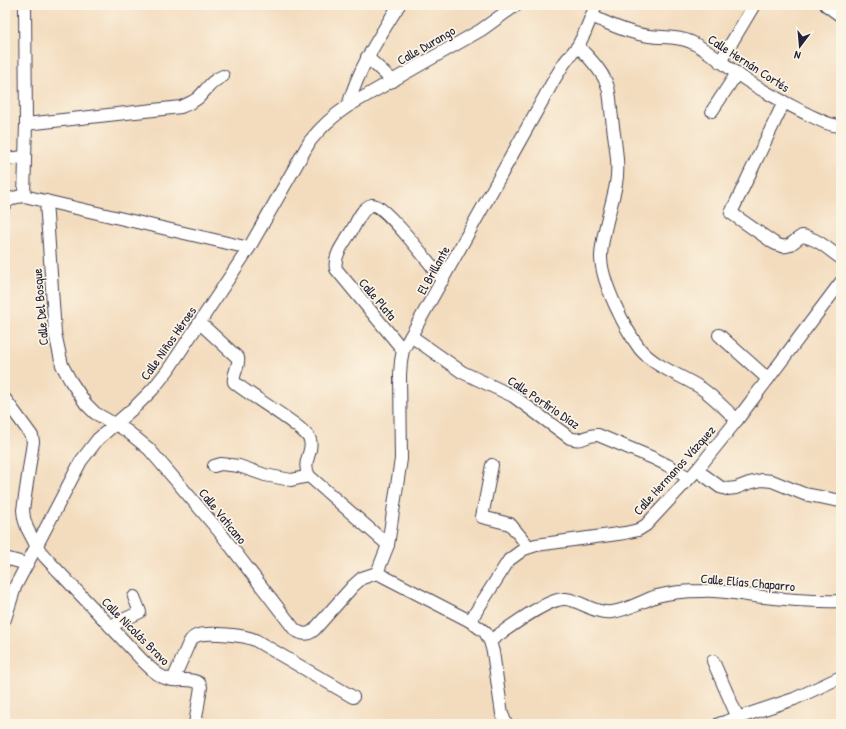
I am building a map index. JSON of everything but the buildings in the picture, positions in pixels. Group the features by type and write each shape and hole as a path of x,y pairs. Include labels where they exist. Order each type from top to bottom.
{"street":[{"path":"24,196 26,124 25,5"},
{"path":"348,106 368,57 399,5"},
{"name":"Calle Durango","path":"348,106 481,30 516,5"},
{"path":"720,62 754,5"},
{"path":"826,5 841,16"},
{"name":"Calle Hernán Cortés","path":"594,10 612,26 638,34 690,42 751,83 784,102 834,126 841,126"},
{"name":"El Brillante","path":"377,573 388,545 401,459 400,374 403,350 555,78 565,62 578,46 594,10"},
{"path":"578,46 601,73 606,82 609,95 617,168 616,182 602,246 602,268 605,280 622,319 644,352 659,364 701,388 737,420"},
{"path":"368,57 393,81"},
{"path":"712,111 737,74"},
{"path":"26,124 181,107 190,104 198,98 216,78 223,76"},
{"path":"784,102 731,213 780,246 792,244 802,236 814,240 841,258"},
{"name":"Calle Niños Héroes","path":"5,619 7,601 81,461 98,439 137,405 153,389 168,370 249,248 310,141 326,122 348,106"},
{"path":"5,159 25,157"},
{"path":"5,204 16,197 24,196 249,248"},
{"name":"Calle Del Bosque","path":"46,201 55,334 62,365 86,404 95,413 115,424"},
{"name":"Calle Plata","path":"403,350 339,274 335,264 339,252 363,211 371,205 376,205 382,208 394,220 443,280"},
{"name":"Calle Hermanos Vázquez","path":"470,621 509,560 516,554 536,545 625,533 638,530 646,525 693,474 737,420 841,282"},
{"path":"200,322 238,358 239,362 233,378 234,382 294,425 310,440 306,464 306,470 309,476 388,545"},
{"path":"719,335 768,379"},
{"name":"Calle Porfirio Díaz","path":"411,336 462,372 513,396 570,438 576,440 592,434 598,435 727,489 736,488 749,482 762,480 772,481 804,494 841,501"},
{"name":"Calle Nicolás Bravo","path":"5,399 32,436 33,442 23,510 27,528 36,547 157,674 173,680 193,680 200,684 201,687 195,724"},
{"name":"Calle Vaticano","path":"115,424 136,437 149,448 219,531 295,630 302,634 310,634 362,578 377,573"},
{"path":"214,466 221,464 240,466 265,475 291,480 309,476"},
{"path":"492,465 482,517 510,524 530,547"},
{"path":"5,558 27,564"},
{"path":"377,573 470,621 485,632 490,641 493,652 502,714 506,724"},
{"name":"Calle Elías Chaparro","path":"490,641 546,604 556,600 565,599 578,602 596,610 608,612 618,611 658,596 690,591 726,592 801,600 841,601"},
{"path":"110,626 140,612 134,597"},
{"path":"173,680 189,643 198,635 242,636 255,640 353,697"},
{"path":"713,661 738,718"},
{"path":"719,724 794,699 841,677"}]}
